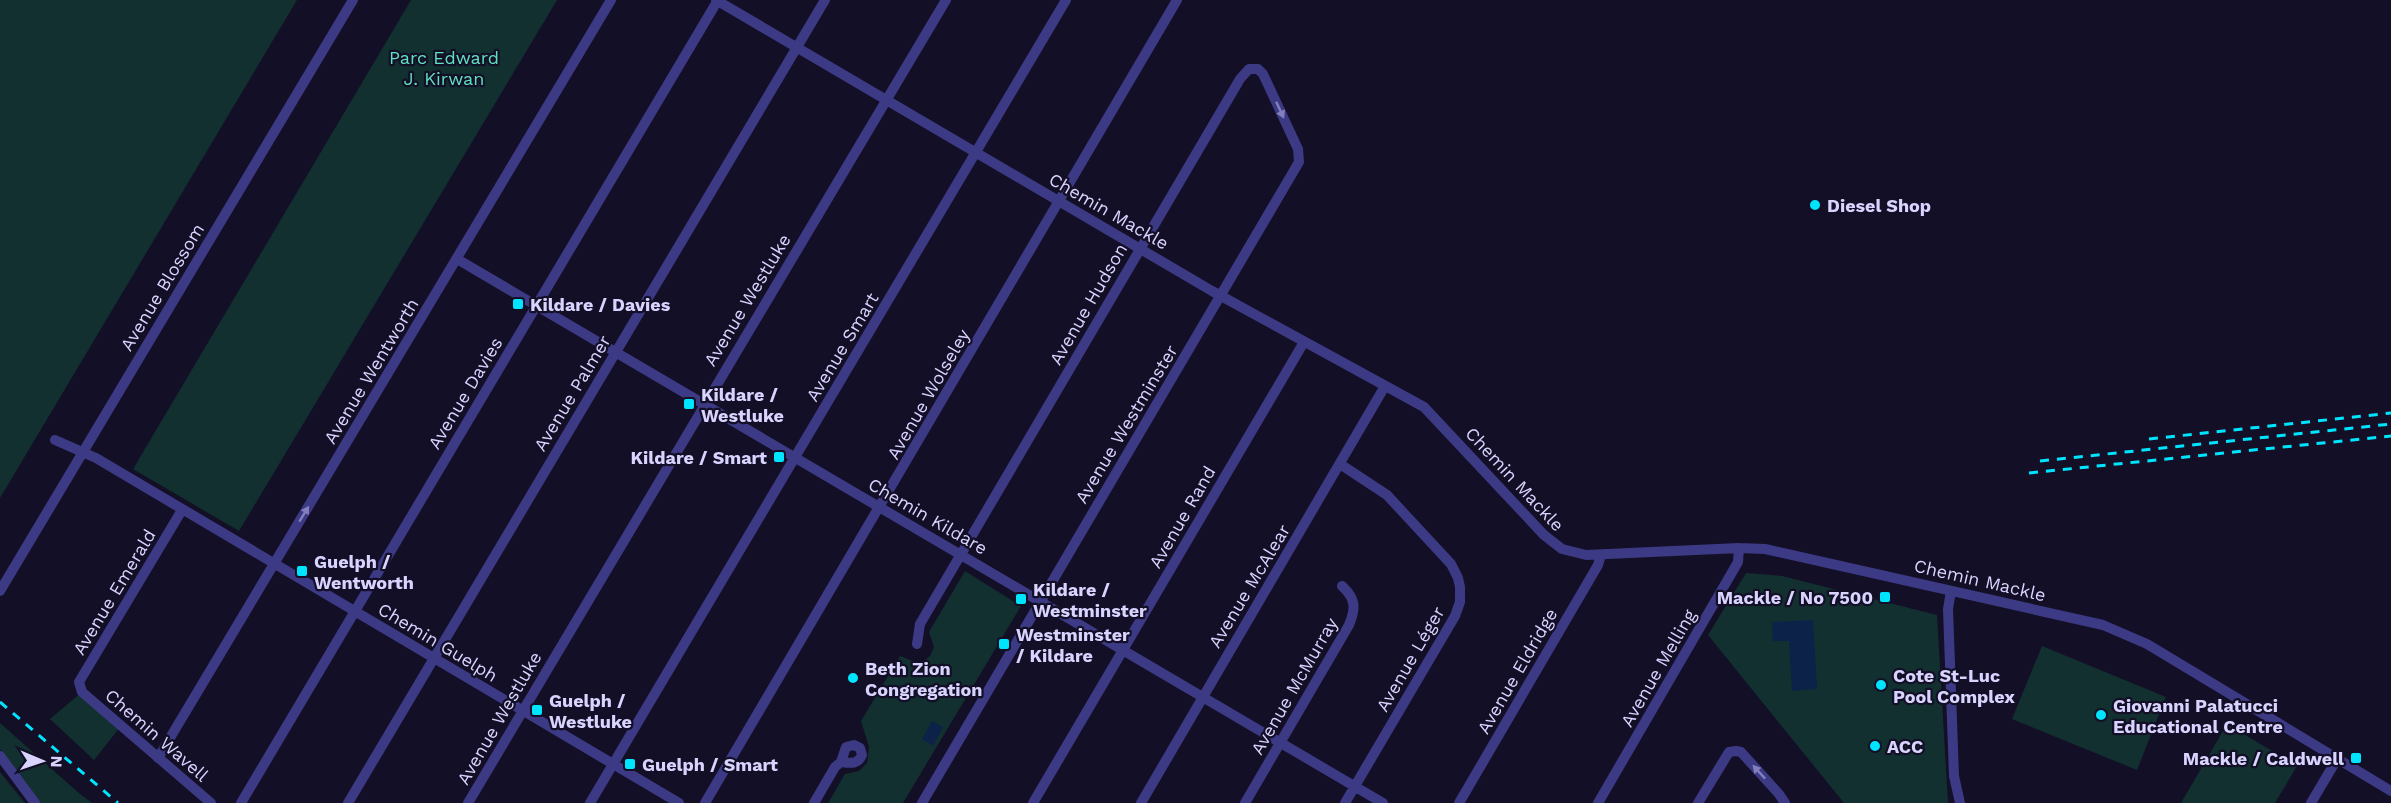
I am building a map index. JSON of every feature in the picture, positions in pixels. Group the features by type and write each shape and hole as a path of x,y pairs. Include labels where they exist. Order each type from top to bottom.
{"street":[{"name":"Avenue Blossom","path":"0,591 353,0"},
{"name":"Avenue Wentworth","path":"158,758 611,0"},
{"name":"Chemin Mackle","path":"717,0 1220,296 1432,414 1553,544 1577,554 1601,555 1739,548 1782,552 2096,623 2125,633 2164,654 2391,791"},
{"name":"Avenue Davies","path":"241,803 717,0"},
{"name":"Avenue Palmer","path":"348,803 825,0"},
{"name":"Avenue Westluke","path":"468,803 946,0"},
{"name":"Avenue Smart","path":"590,803 1066,0"},
{"name":"Avenue Wolseley","path":"705,803 1177,0"},
{"name":"Avenue Westminster","path":"922,803 1300,159 1298,149 1263,74 1254,68 1246,71"},
{"name":"Avenue Hudson","path":"917,644 920,624 960,554 1246,71"},
{"name":"Chemin Kildare","path":"457,259 1383,803"},
{"name":"Avenue Rand","path":"1034,803 1304,342"},
{"name":"Avenue McAlear","path":"1141,803 1385,386"},
{"name":"Chemin Guelph","path":"55,440 83,453 182,510 679,803"},
{"name":"Avenue Léger","path":"1340,464 1377,487 1399,508 1451,564 1458,578 1461,592 1455,616 1345,803"},
{"name":"Avenue Emerald","path":"82,692 79,682 182,510"},
{"name":"Avenue Melling","path":"1598,803 1738,562 1739,548"},
{"name":"Avenue Eldridge","path":"1459,803 1599,565 1601,555"},
{"name":"Avenue McMurray","path":"1245,803 1349,625 1355,611 1352,595 1342,586"},
{"path":"1951,591 1948,609 1954,776 1960,803"},
{"name":"Chemin Wavell","path":"82,692 211,803"},
{"path":"1698,803 1729,752 1736,750 1741,752 1785,803"},
{"path":"0,756 35,803"},
{"path":"2311,803 2337,759"},
{"path":"814,803 835,766 841,762"}],"green space":[{"path":"0,0 297,0 0,498"},
{"name":"Parc Edward J. Kirwan","path":"411,0 557,0 239,531 133,469"},
{"path":"965,571 1021,606 903,803 828,803 845,774 859,771 867,763 869,747 861,721 900,656 920,664 930,656 934,647 929,632"},
{"path":"1746,573 1782,576 1937,615 1948,803 1844,803 1708,635"},
{"path":"2042,646 2166,697 2137,770 2012,719"},
{"path":"82,692 121,726 94,760 50,719"},
{"path":"0,723 92,803 40,803 0,749"},
{"path":"2227,724 2297,766 2275,803 2181,803"},
{"path":"0,772 25,803 0,803"}],"water":[{"path":"1813,620 1817,689 1792,691 1789,641 1773,641 1772,622"},
{"path":"932,721 943,727 933,746 922,739"}],"railway":[{"path":"2149,439 2391,413"},
{"path":"2040,461 2391,424"},
{"path":"2029,473 2391,436"},
{"path":"0,702 118,803"}],"place":[{"name":"Diesel Shop","path":"1815,205"},
{"name":"Kildare / Davies","path":"518,304"},
{"name":"Kildare / Westluke","path":"689,404"},
{"name":"Kildare / Smart","path":"779,457"},
{"name":"Guelph / Wentworth","path":"302,571"},
{"name":"Mackle / No 7500","path":"1885,597"},
{"name":"Kildare / Westminster","path":"1021,599"},
{"name":"Westminster / Kildare","path":"1004,644"},
{"name":"Beth Zion Congregation","path":"853,678"},
{"name":"Cote St-Luc Pool Complex","path":"1881,685"},
{"name":"Guelph / Westluke","path":"537,710"},
{"name":"Giovanni Palatucci Educational Centre","path":"2101,715"},
{"name":"ACC","path":"1875,746"},
{"name":"Mackle / Caldwell","path":"2356,758"},
{"name":"Guelph / Smart","path":"630,764"}]}
